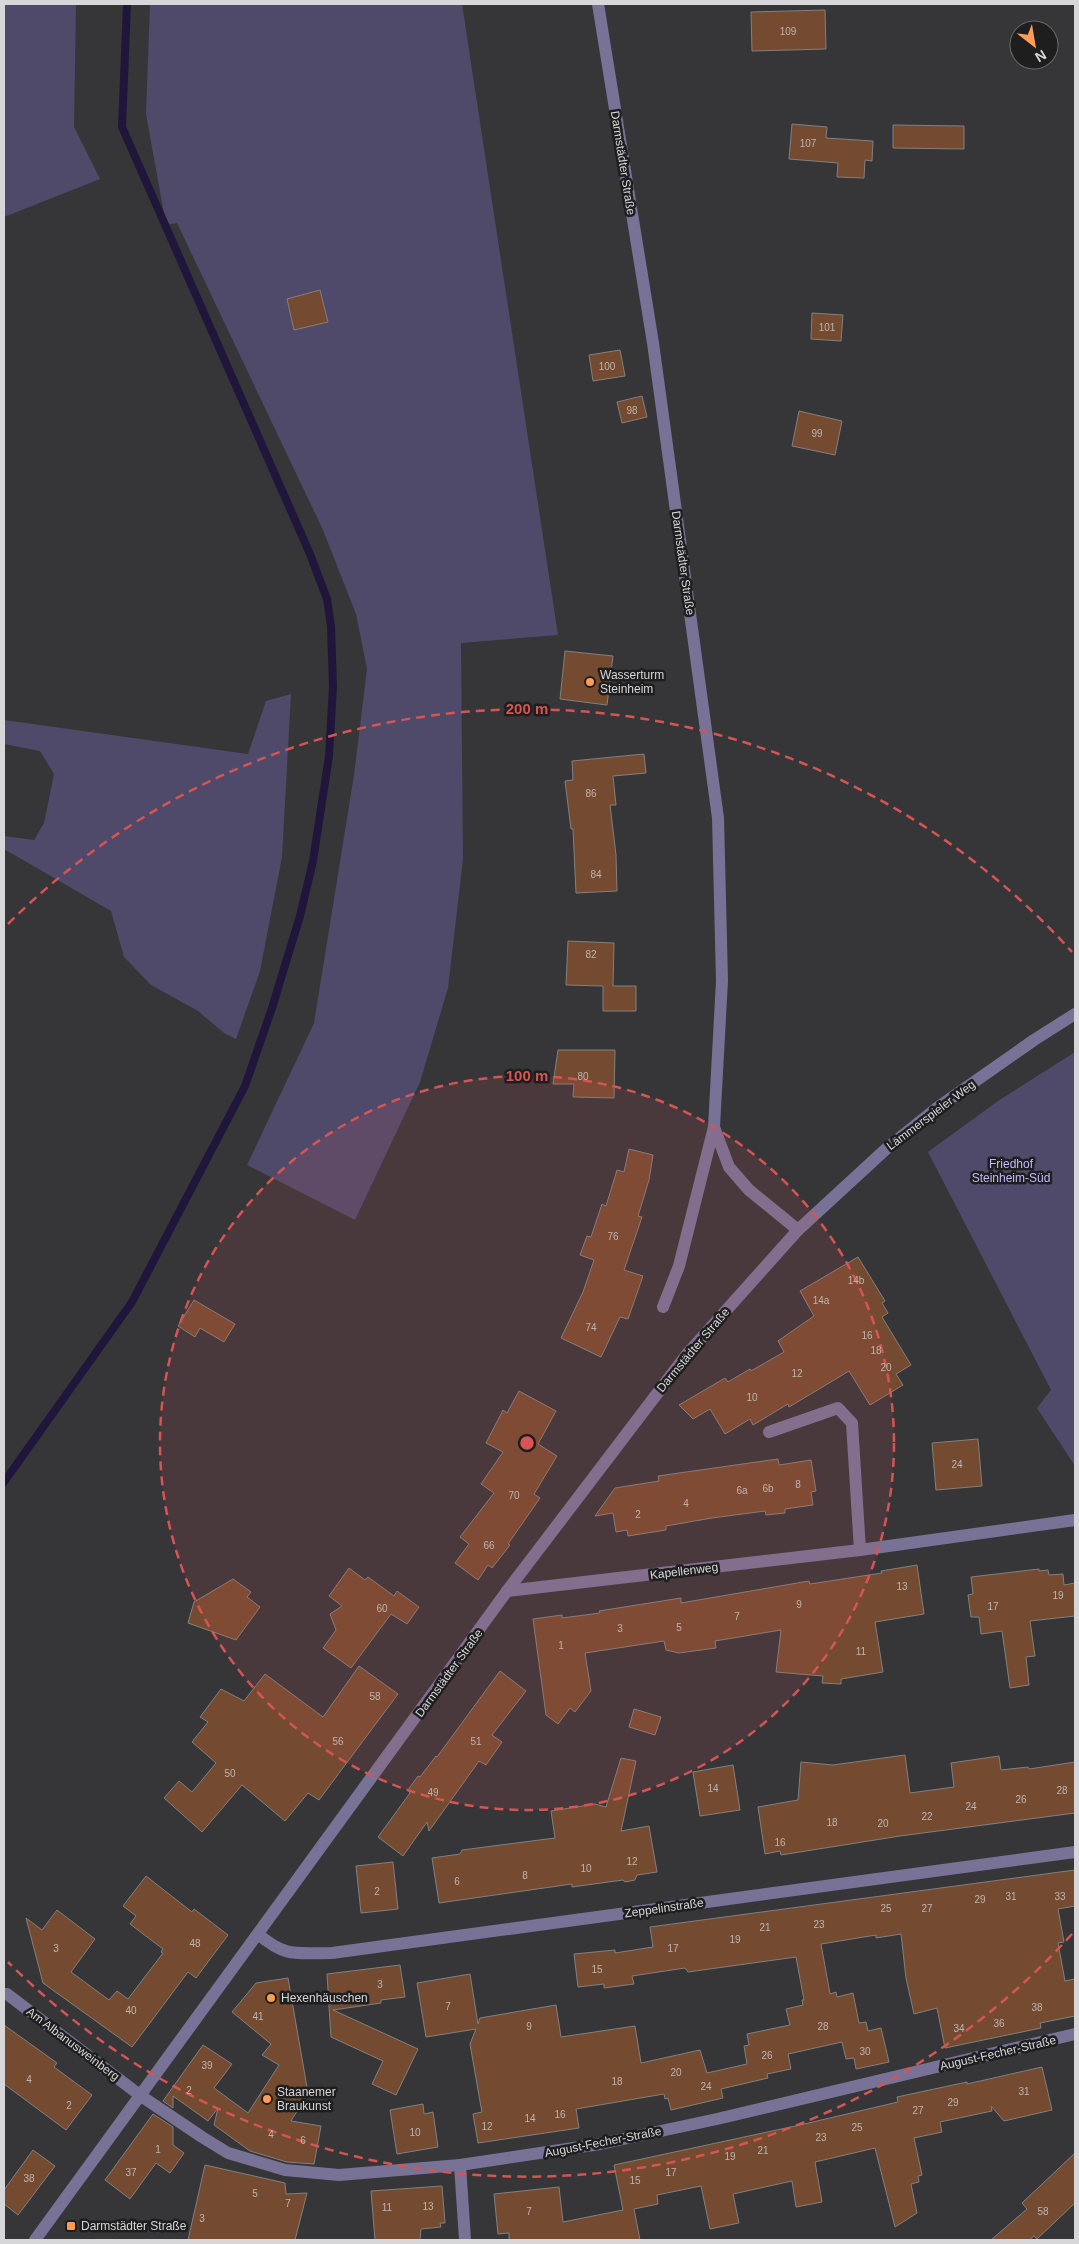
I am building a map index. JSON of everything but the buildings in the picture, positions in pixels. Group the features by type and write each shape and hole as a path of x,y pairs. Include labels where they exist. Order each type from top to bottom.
{"street":[{"name":"Darmstädter Straße","path":"598,4 652,343 718,818 722,981 714,1127 679,1266 663,1307"},
{"name":"Lämmerspieler Weg","path":"798,1230 886,1149 936,1108 1075,1014"},
{"name":"Darmstädter Straße","path":"35,2240 508,1591 688,1353 798,1230 749,1190 728,1167 714,1127"},
{"path":"769,1432 838,1408 852,1423 860,1550"},
{"name":"Kapellenweg","path":"508,1591 860,1550 1075,1520"},
{"name":"Zeppelinstraße","path":"258,1934 274,1948 284,1952 332,1953 1075,1852"},
{"name":"Am Albanusweinberg","path":"4,1994 7,1994 141,2096"},
{"name":"August-Fecher-Straße","path":"141,2096 228,2153 285,2170 339,2175 460,2165 583,2147 707,2121 1075,2034"},
{"path":"460,2165 466,2240"}],"green space":[{"path":"4,4 76,4 74,127 100,179 4,217"},
{"path":"150,4 462,4 558,635 461,643 463,859 448,988 420,1082 355,1220 247,1165 314,1023 354,775 367,669 356,614 323,530 177,223 166,225 146,114"},
{"path":"291,694 282,857 260,971 236,1039 224,1033 198,1011 151,985 124,957 111,911 4,849 4,836 34,840 44,823 54,774 40,751 4,744 4,720 248,754 266,701"},
{"name":"Friedhof Steinheim-Süd","path":"1075,1052 1075,1466 1037,1408 1051,1390 928,1152 998,1101"}],"waterway":[{"path":"4,1482 132,1302 245,1086 272,1008 300,916 313,861 329,756 333,687 331,626 327,599 310,554 122,127 127,4"}],"place":[{"name":"Wasserturm Steinheim","path":"590,682"},
{"name":"Hexenhäuschen","path":"271,1998"},
{"name":"Staanemer Braukunst","path":"267,2099"},
{"name":"Darmstädter Straße","path":"71,2226"}]}
